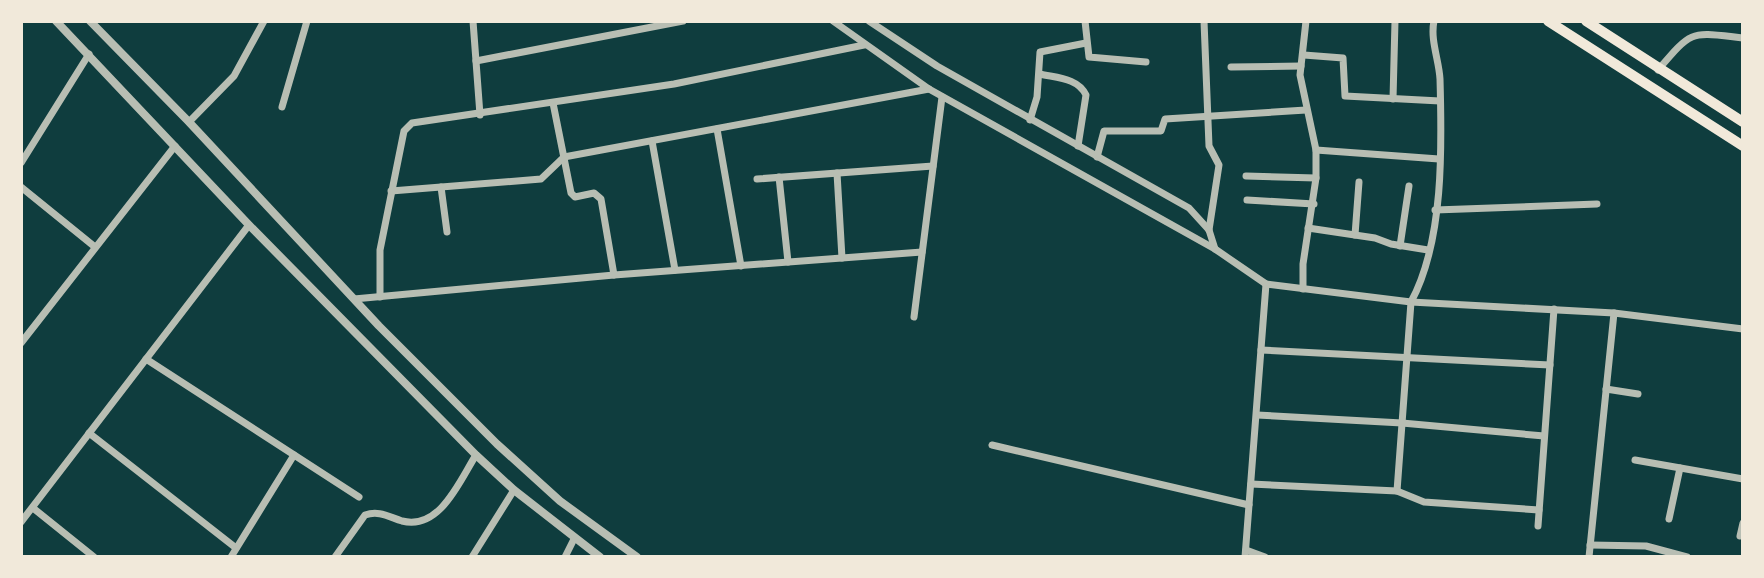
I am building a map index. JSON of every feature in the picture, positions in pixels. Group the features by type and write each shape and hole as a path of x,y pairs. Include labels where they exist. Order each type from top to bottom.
{"main road":[{"path":"1548,21 1743,146"},
{"path":"1586,21 1658,70 1743,122"},
{"path":"1625,71 1637,55"}],"street":[{"path":"56,21 249,225 477,455 514,490 600,557"},
{"path":"90,21 189,122 354,299 497,444 560,501 636,557"},
{"path":"189,122 234,76 264,21"},
{"path":"282,107 307,21"},
{"path":"473,21 480,115"},
{"path":"476,61 683,21"},
{"path":"833,21 929,89 1215,249 1266,284 1411,302 1614,313 1743,329"},
{"path":"869,21 937,66 1189,208 1209,230 1215,249"},
{"path":"1085,21 1086,43 1091,58 1146,62"},
{"path":"1204,21 1209,150 1219,164 1209,230"},
{"path":"1303,289 1303,264 1316,178 1316,150 1306,110 1301,66 1306,21"},
{"path":"1393,99 1395,21"},
{"path":"1397,491 1411,302 1420,283 1435,210 1440,101 1439,67 1433,40 1434,21"},
{"path":"1658,70 1682,42 1694,34 1743,38"},
{"path":"1030,120 1040,74 1039,55 1042,51 1086,43"},
{"path":"380,297 377,265 407,126 417,121 480,115 674,85 864,45"},
{"path":"21,163 89,54"},
{"path":"1304,55 1343,58 1345,96 1440,101"},
{"path":"1231,67 1301,66"},
{"path":"1040,74 1076,82 1086,95 1078,146"},
{"path":"391,191 541,179 564,158 929,89"},
{"path":"914,317 942,96"},
{"path":"553,103 572,196 594,193 601,199 614,275"},
{"path":"1097,157 1104,131 1161,131 1165,119 1306,110"},
{"path":"717,129 741,266"},
{"path":"652,141 675,270"},
{"path":"21,343 175,146"},
{"path":"1316,150 1439,159"},
{"path":"757,179 933,166"},
{"path":"837,173 842,258"},
{"path":"1246,176 1316,178"},
{"path":"779,177 788,262"},
{"path":"1355,235 1359,182"},
{"path":"1400,246 1409,186"},
{"path":"21,187 95,247"},
{"path":"441,187 447,232"},
{"path":"1247,200 1314,204"},
{"path":"1435,210 1597,204"},
{"path":"21,522 249,225"},
{"path":"1308,228 1428,250"},
{"path":"354,299 614,275 922,252"},
{"path":"1265,557 1245,554 1266,284"},
{"path":"1538,526 1554,309"},
{"path":"1590,557 1614,313"},
{"path":"1261,350 1550,365"},
{"path":"146,359 359,497"},
{"path":"1606,389 1637,394"},
{"path":"1257,415 1402,423 1544,436"},
{"path":"89,433 236,548"},
{"path":"992,445 1249,506"},
{"path":"231,557 294,455"},
{"path":"335,557 365,515 379,513 416,522 432,516 445,504 477,455"},
{"path":"1635,460 1743,479"},
{"path":"1669,519 1680,468"},
{"path":"1251,484 1397,491 1424,502 1539,510"},
{"path":"472,557 514,490"},
{"path":"33,508 94,557"},
{"path":"1740,536 1743,523"},
{"path":"565,557 574,539"},
{"path":"1590,545 1686,557"}]}
